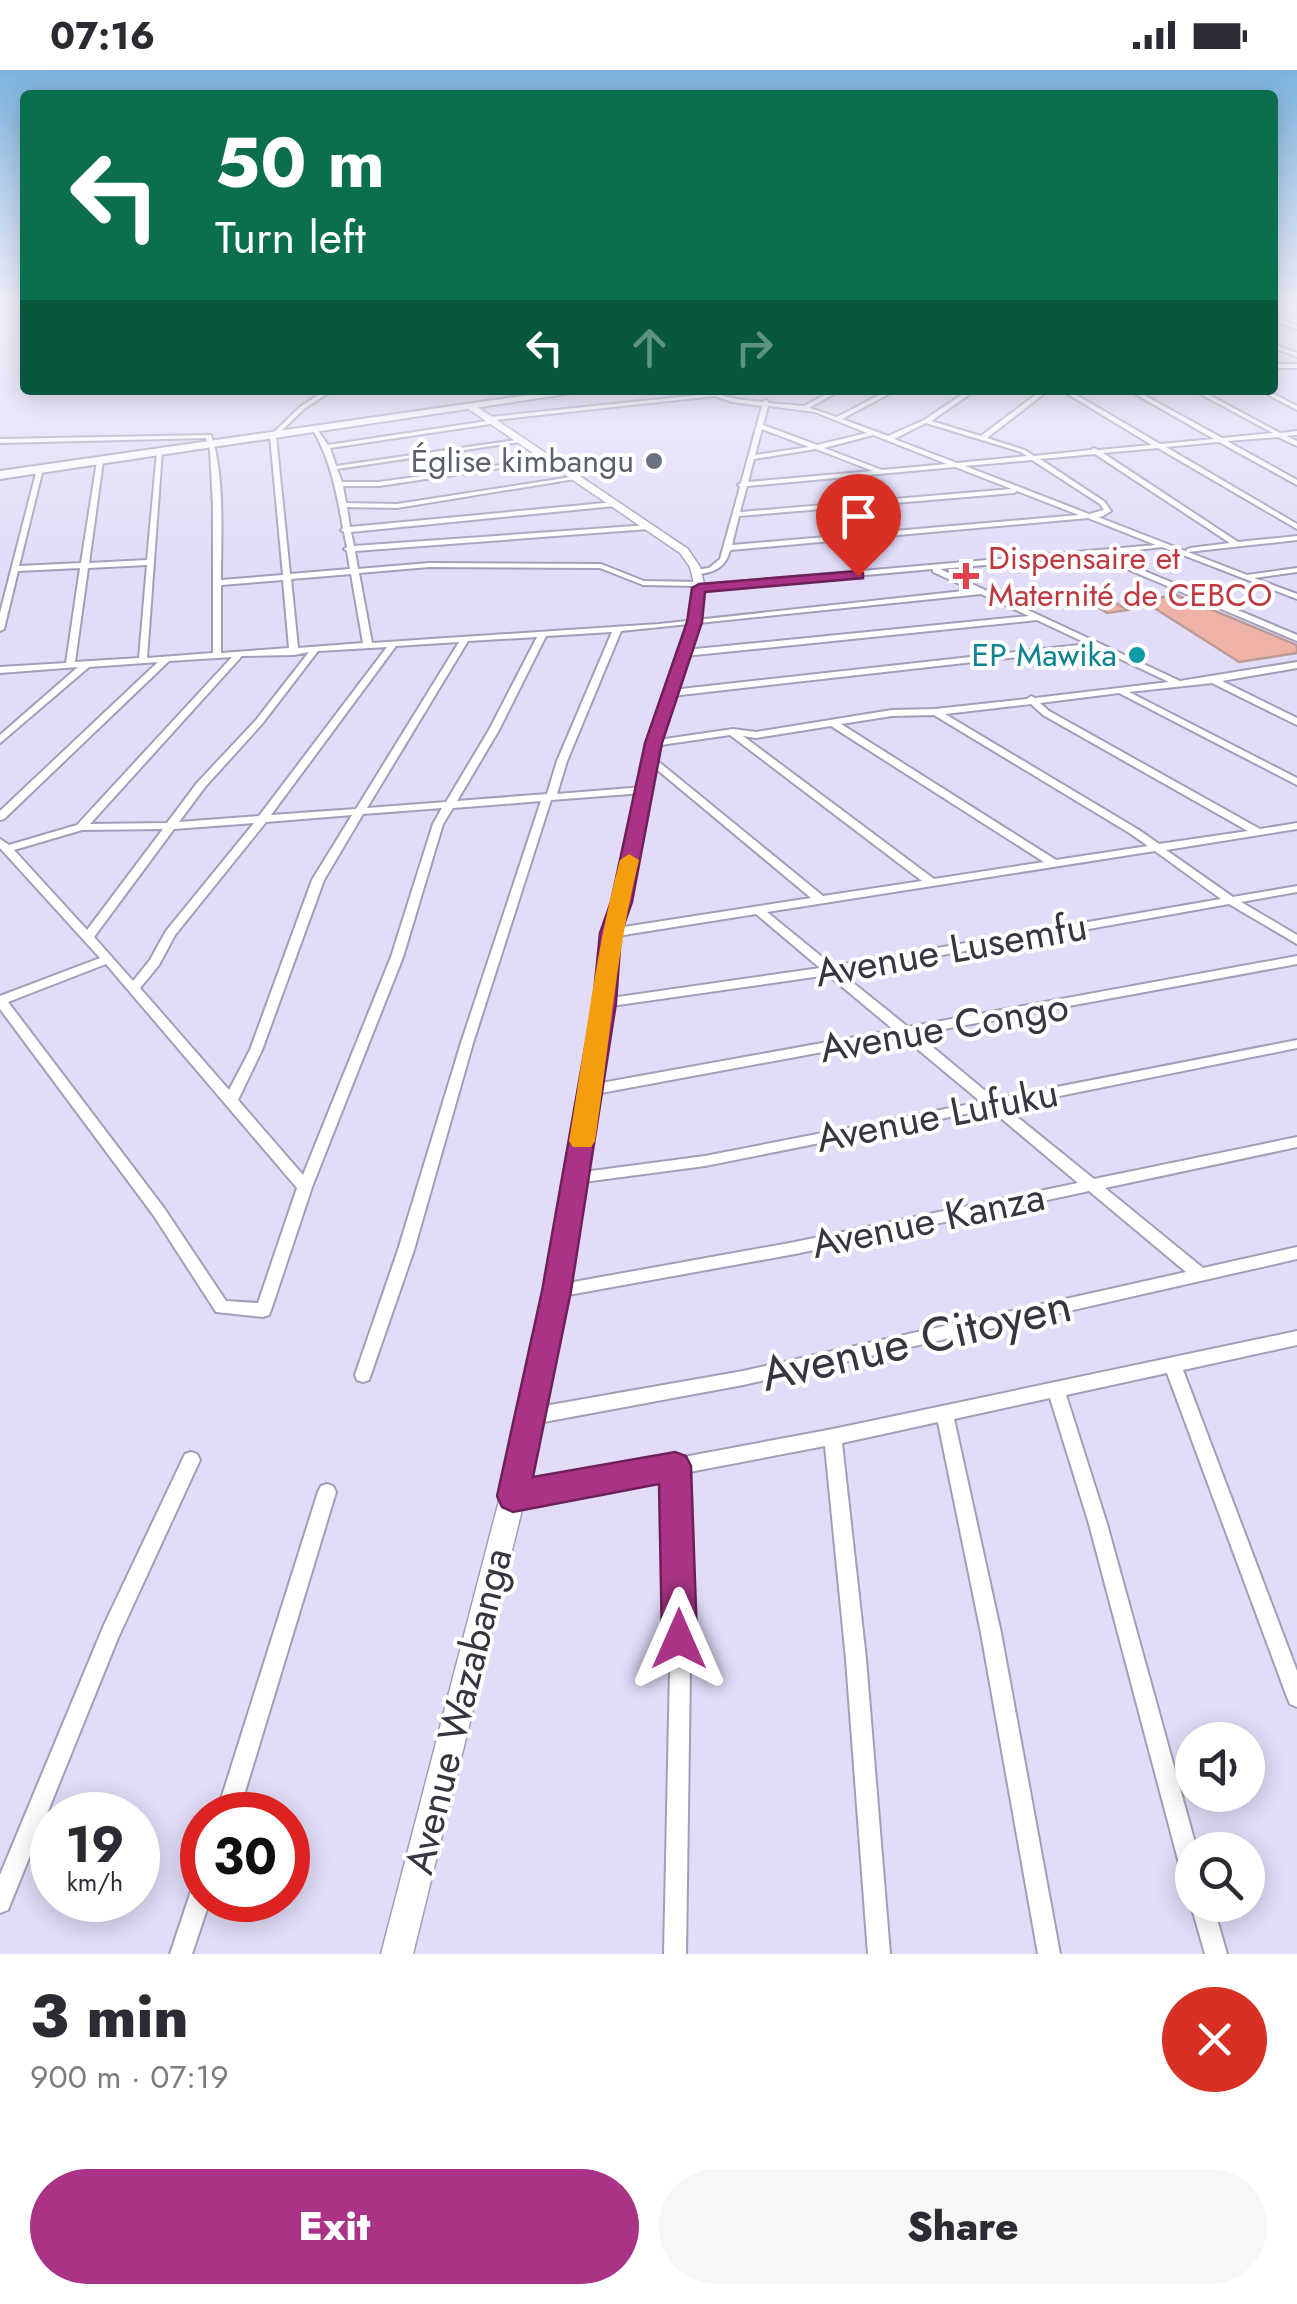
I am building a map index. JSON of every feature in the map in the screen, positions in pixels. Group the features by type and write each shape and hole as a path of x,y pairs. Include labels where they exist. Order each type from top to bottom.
{"highway":[{"path":"0,475 548,395"}],"main road":[{"path":"470,406 684,551 698,581"},
{"name":"Avenue Wazabanga","path":"397,1954 533,1416 604,1003 610,933 622,902 652,751 695,622 698,581"}],"street":[{"path":"294,652 272,436 322,395"},
{"path":"326,447 688,395"},
{"path":"719,395 737,401 806,408 839,418 1297,598"},
{"path":"806,408 829,395"},
{"path":"839,418 883,395"},
{"path":"890,438 926,421 965,395"},
{"path":"984,436 1039,395"},
{"path":"1072,395 1297,527"},
{"path":"1140,395 1297,483"},
{"path":"1205,395 1297,444"},
{"path":"1272,395 1297,408"},
{"path":"698,581 720,566 728,548 741,485 753,457 766,402"},
{"path":"728,548 1101,515 1108,507 1032,457 984,436 926,421"},
{"path":"760,426 884,473"},
{"path":"316,430 339,484 368,646"},
{"path":"753,457 820,447 876,432"},
{"path":"0,440 204,434 214,445 217,656"},
{"path":"741,485 1297,434"},
{"path":"334,468 523,441"},
{"path":"1094,450 1237,545"},
{"path":"143,660 160,452"},
{"path":"339,484 376,484 551,460"},
{"path":"70,664 100,461"},
{"path":"0,629 40,469"},
{"path":"342,505 397,506 578,478"},
{"path":"738,514 1019,490"},
{"path":"345,530 616,504"},
{"path":"348,549 650,527"},
{"path":"1181,550 1297,538"},
{"path":"216,583 352,569 601,566 643,583 698,581 934,569 1167,546"},
{"path":"1094,553 1297,638"},
{"path":"0,560 17,558"},
{"path":"15,569 152,562"},
{"path":"934,569 1180,683"},
{"path":"1248,576 1297,570"},
{"path":"3,672 70,664 617,630 980,592"},
{"path":"685,653 1037,618"},
{"path":"362,1375 406,1250 467,1042 549,797 617,630"},
{"path":"108,959 0,1001 159,1212 222,1308 263,1310 304,1187 397,957 438,824 453,804 542,633"},
{"path":"231,1100 256,1050 318,880 357,810 466,638"},
{"path":"133,988 156,962 170,934 264,817 393,644"},
{"path":"672,693 1096,646"},
{"path":"88,938 170,826 314,651"},
{"path":"81,828 239,654"},
{"path":"0,816 166,659"},
{"path":"0,740 87,664"},
{"path":"652,751 732,732 756,736 833,722 1294,668"},
{"path":"1212,680 1297,722"},
{"path":"1120,690 1297,782"},
{"path":"1031,699 1046,713 1258,832"},
{"path":"935,712 1297,940"},
{"path":"833,722 1056,865"},
{"path":"732,732 932,883"},
{"path":"652,751 819,899"},
{"path":"304,1187 108,959 4,845 81,828 170,826 643,790"},
{"path":"610,933 1297,826"},
{"name":"Avenue Lusemfu","path":"604,1003 834,970 1297,890"},
{"path":"760,912 1199,1274"},
{"name":"Avenue Congo","path":"590,1090 1297,960"},
{"name":"Avenue Lufuku","path":"576,1178 705,1161 1297,1044"},
{"name":"Avenue Kanza","path":"556,1291 1095,1187 1297,1142"},
{"name":"Avenue Citoyen","path":"533,1416 743,1378 1297,1253"},
{"path":"513,1496 833,1437 1296,1341"},
{"path":"1174,1366 1297,1697"},
{"path":"1056,1391 1104,1542 1182,1832"},
{"path":"944,1412 991,1634 1050,1954"},
{"path":"833,1437 880,1954"},
{"path":"0,1902 112,1632 190,1460"},
{"path":"675,1466 680,1652 675,1954"},
{"path":"234,1792 326,1492"},
{"path":"181,1954 192,1922"},
{"path":"1207,1922 1216,1954"}],"building":[{"path":"1094,589 1127,610 1107,613 1075,593"},
{"path":"1174,594 1297,645 1297,653 1239,662 1145,602"}],"slow traffic":[{"path":"582,1141 604,1003 610,933 622,902 629,860"}],"place":[{"name":"Église kimbangu","path":"654,461"},
{"name":"Dispensaire et Maternité de CEBCO","path":"966,576"},
{"name":"EP Mawika","path":"1137,655"}],"route":[{"path":"679,1639 675,1466 513,1496 533,1416 556,1291 604,1003 610,933 622,902 654,743 695,622 699,588 858,576"}]}
